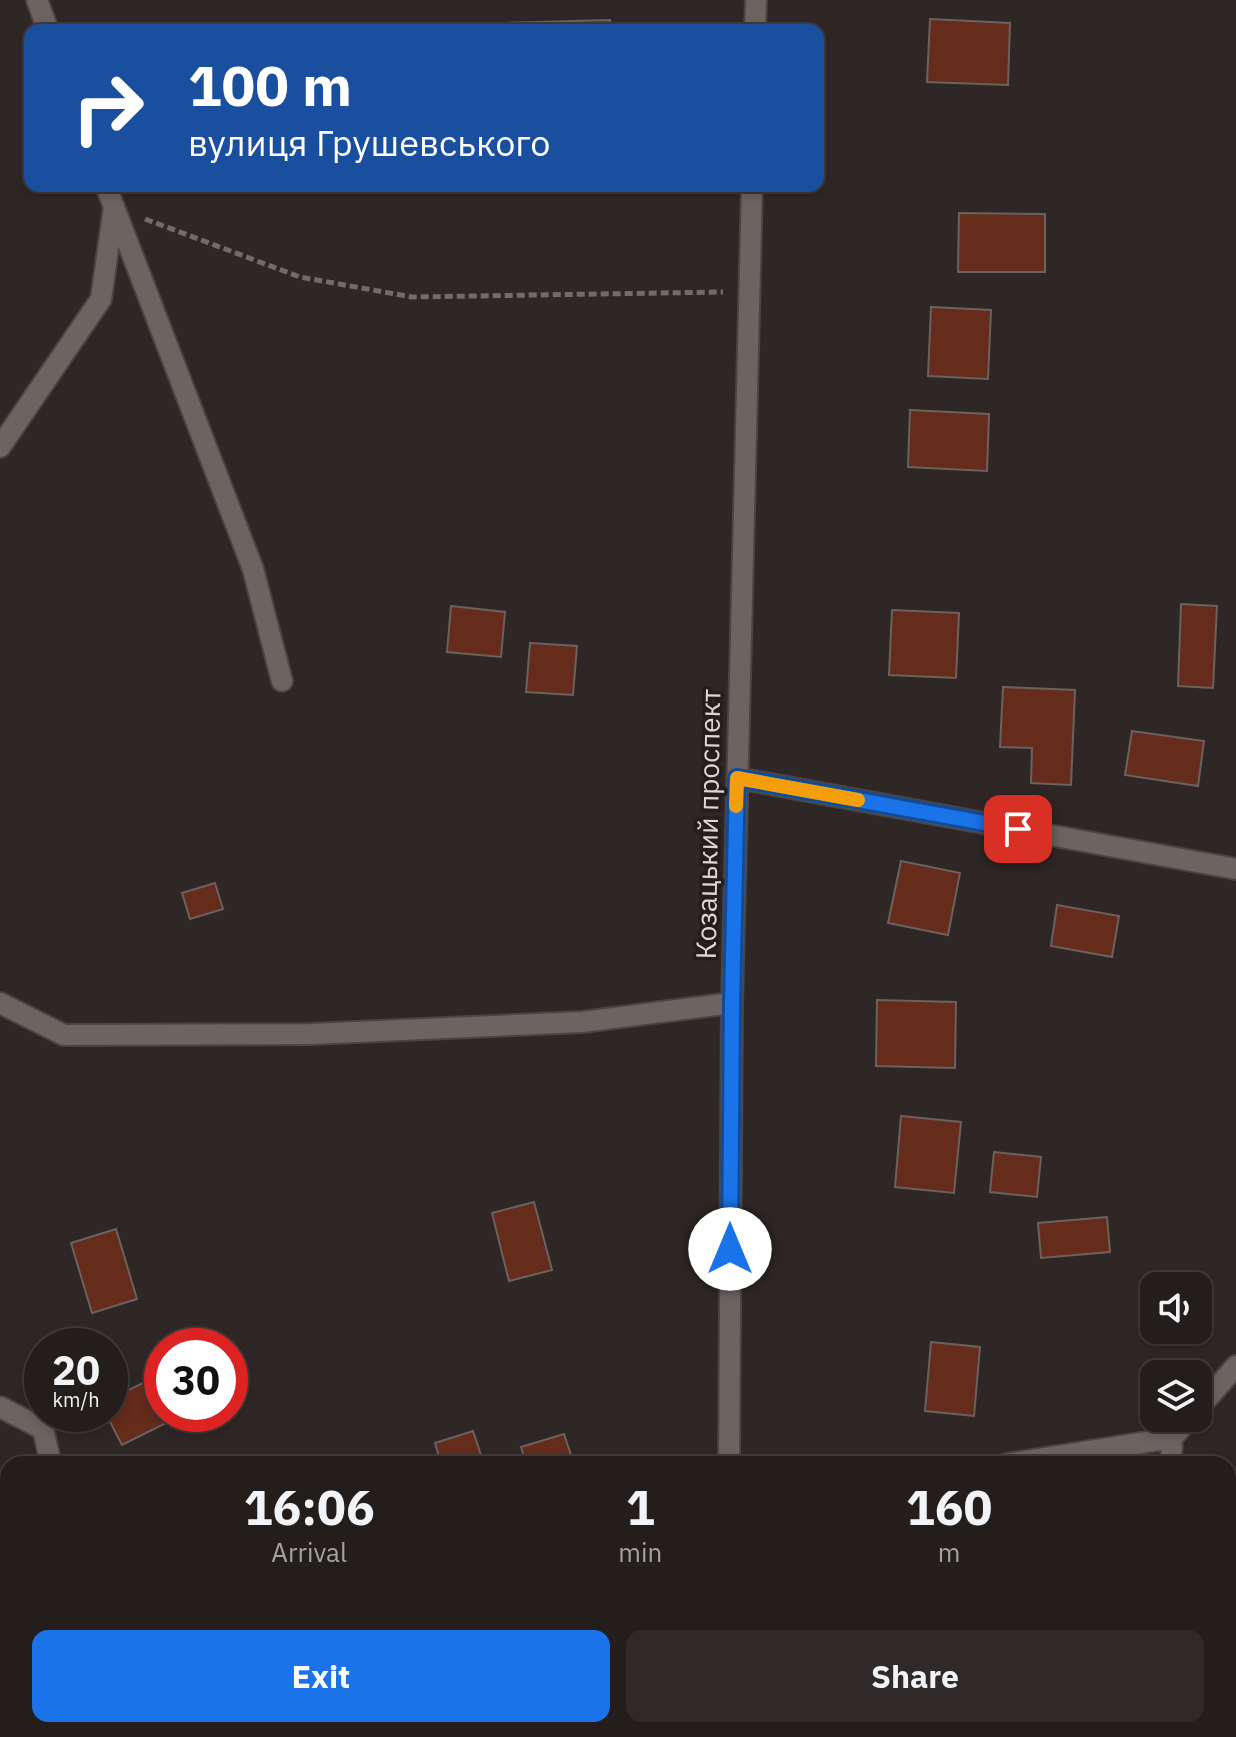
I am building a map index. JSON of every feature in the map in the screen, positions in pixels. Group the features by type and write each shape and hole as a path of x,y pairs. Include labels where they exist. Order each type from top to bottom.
{"street":[{"path":"37,0 46,24"},
{"path":"755,24 756,0"},
{"path":"108,192 253,569 282,681"},
{"name":"Козацький проспект","path":"729,1456 732,1003 752,192"},
{"path":"0,447 101,299 114,207"},
{"path":"737,778 1236,869"},
{"path":"0,1003 64,1035 311,1034 582,1022 732,1003"},
{"path":"1212,1393 1236,1366"},
{"path":"0,1407 43,1429 49,1456"},
{"path":"1058,1456 1172,1438 1177,1432"},
{"path":"1171,1456 1172,1438"}],"path":[{"path":"114,207 300,277 412,297 749,291"}],"building":[{"path":"930,19 1010,23 1008,85 927,82"},
{"path":"610,20 610,24 502,23"},
{"path":"959,213 1045,214 1045,272 958,272"},
{"path":"931,307 991,310 988,379 928,376"},
{"path":"910,410 989,414 987,471 908,467"},
{"path":"1181,604 1217,606 1213,688 1178,686"},
{"path":"451,606 505,612 501,657 447,652"},
{"path":"892,610 959,613 956,678 889,675"},
{"path":"530,643 577,646 573,695 526,692"},
{"path":"1003,687 1075,690 1071,785 1031,783 1032,748 1000,747"},
{"path":"1132,731 1204,741 1198,786 1125,775"},
{"path":"901,861 960,873 948,935 888,923"},
{"path":"215,883 223,909 190,919 182,893"},
{"path":"1057,905 1119,916 1112,957 1051,946"},
{"path":"877,1000 956,1002 955,1068 876,1066"},
{"path":"901,1116 961,1122 954,1193 895,1187"},
{"path":"994,1152 1041,1157 1037,1197 990,1192"},
{"path":"534,1202 552,1270 509,1281 492,1213"},
{"path":"1107,1217 1110,1252 1041,1258 1038,1223"},
{"path":"116,1229 137,1299 92,1313 71,1243"},
{"path":"931,1342 980,1347 974,1416 925,1411"},
{"path":"144,1382 144,1432 148,1432 122,1445 115,1432 128,1432 128,1390"},
{"path":"473,1431 481,1456 439,1456 435,1443"},
{"path":"564,1434 571,1456 524,1456 521,1447"}],"slow traffic":[{"path":"736,806 737,778 858,800"}],"route":[{"path":"730,1249 737,778 1018,829"}]}
